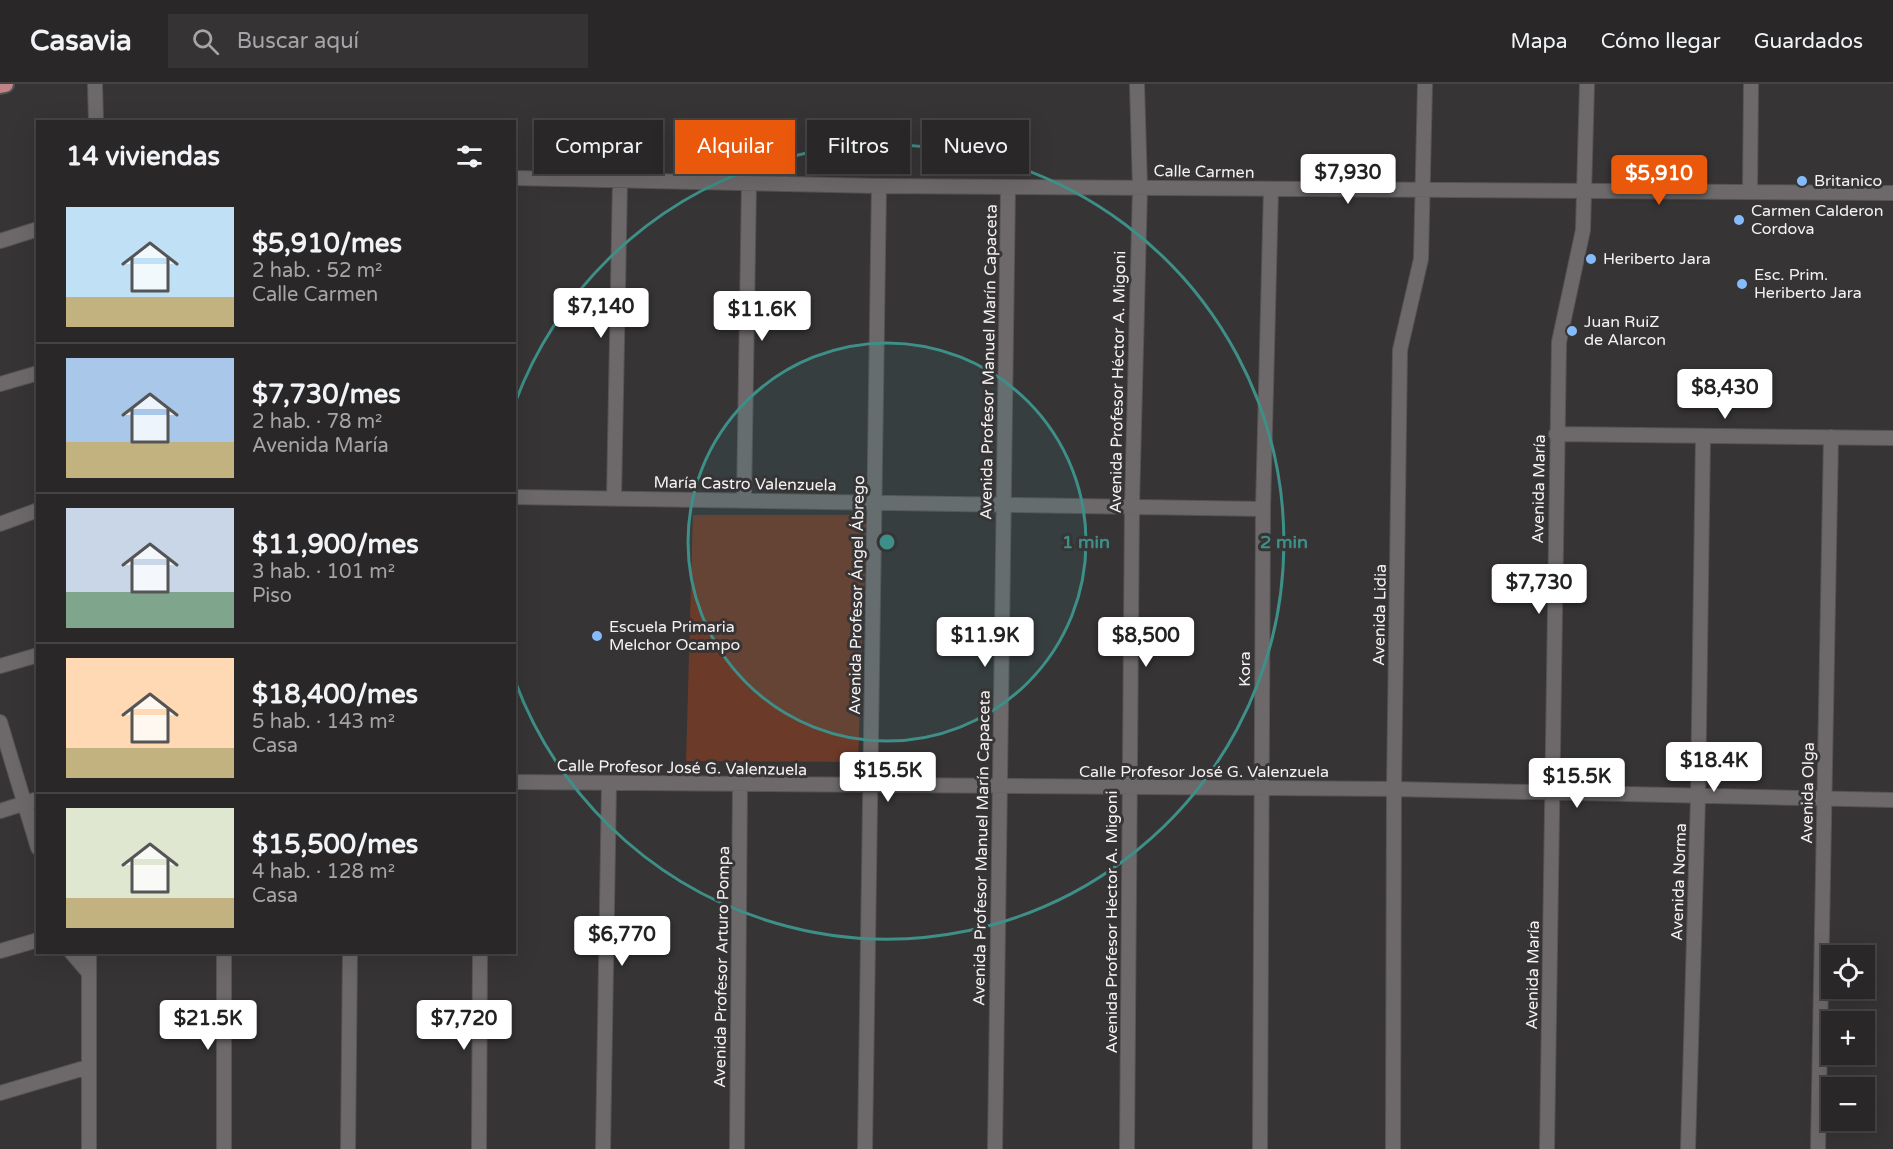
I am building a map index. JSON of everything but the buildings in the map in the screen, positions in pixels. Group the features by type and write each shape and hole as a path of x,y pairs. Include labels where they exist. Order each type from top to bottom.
{"main road":[{"path":"0,85 4,84"}],"street":[{"path":"95,84 96,120"},
{"name":"Avenida Profesor Héctor A. Migoni","path":"1127,1149 1132,505 1140,188 1137,84"},
{"name":"Avenida Lidia","path":"1393,1149 1394,789 1400,350 1421,259 1425,190 1425,84"},
{"name":"Avenida María","path":"1547,1149 1559,342 1580,251 1585,190 1587,84"},
{"path":"1750,190 1751,84"},
{"name":"Calle Carmen","path":"516,178 879,186 1750,190 1893,193"},
{"path":"614,498 620,182"},
{"path":"744,501 749,183"},
{"name":"Avenida Profesor Ángel Ábrego","path":"865,1149 879,186"},
{"name":"Avenida Profesor Manuel Marín Capaceta","path":"995,1149 1008,187"},
{"name":"Kora","path":"1260,1149 1263,509 1271,189"},
{"path":"0,241 36,230"},
{"path":"0,384 36,374"},
{"path":"1556,434 1893,438"},
{"name":"Avenida Norma","path":"1688,1149 1698,796 1703,436"},
{"name":"Avenida Olga","path":"1818,1149 1831,437"},
{"name":"María Castro Valenzuela","path":"516,497 875,504 1132,505 1263,509"},
{"path":"0,524 36,511"},
{"path":"0,666 36,656"},
{"path":"0,722 31,801 36,835"},
{"name":"Calle Profesor José G. Valenzuela","path":"516,782 870,787 1394,789 1893,800"},
{"path":"603,1149 609,784"},
{"name":"Avenida Profesor Arturo Pompa","path":"737,1149 740,785"},
{"path":"0,811 31,801"},
{"path":"0,951 36,941"},
{"path":"73,954 89,973"},
{"path":"89,954 89,1149"},
{"path":"224,954 224,1149"},
{"path":"348,1149 350,954"},
{"path":"479,1149 480,954"},
{"path":"0,1093 88,1067"}],"shaded area":[{"path":"693,515 867,515 858,762 686,761"}],"place":[{"name":"Britanico","path":"1802,181"},
{"name":"Carmen Calderon Cordova","path":"1739,220"},
{"name":"Heriberto Jara","path":"1591,259"},
{"name":"Esc. Prim. Heriberto Jara","path":"1742,284"},
{"name":"Juan RuiZ de Alarcon","path":"1572,331"},
{"name":"Escuela Primaria Melchor Ocampo","path":"597,636"}]}
